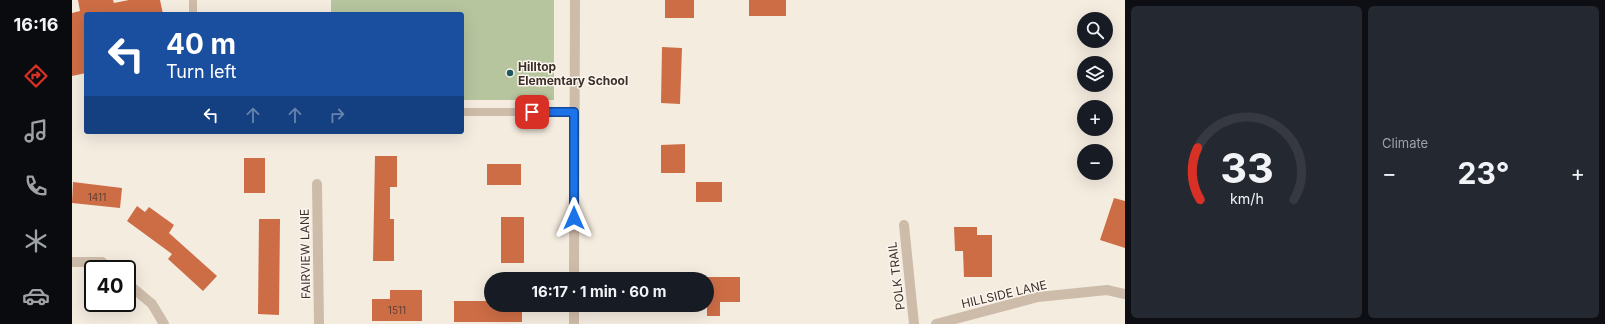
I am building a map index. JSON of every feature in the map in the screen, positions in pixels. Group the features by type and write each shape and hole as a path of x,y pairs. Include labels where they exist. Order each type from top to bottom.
{"street":[{"path":"574,272 575,0"},
{"name":"FAIRVIEW LANE","path":"317,184 319,324"},
{"name":"POLK TRAIL","path":"904,225 914,324"},
{"path":"72,262 84,262"},
{"name":"HILLSIDE LANE","path":"936,324 1038,297 1107,290 1125,294"},
{"path":"136,291 152,304 164,324"},
{"path":"574,312 574,324"}],"lane":[{"path":"193,0 193,12"},
{"path":"464,112 574,112"}],"green space":[{"path":"331,0 554,0 554,100 464,100 464,12 331,12"}],"building":[{"path":"78,0 113,0 114,3 129,0 160,0 163,12 84,12 84,73 72,76 72,13 80,11"},
{"path":"665,0 694,0 694,18 665,18"},
{"path":"749,0 786,0 786,16 749,16"},
{"path":"662,47 682,48 680,104 661,103"},
{"path":"685,144 685,173 661,173 661,145"},
{"path":"375,156 397,156 397,187 390,187 390,219 394,219 394,261 373,261"},
{"path":"244,158 265,158 265,193 244,193"},
{"path":"487,164 521,164 521,185 487,185"},
{"path":"73,182 122,188 120,208 72,203"},
{"path":"696,182 722,182 722,202 696,202"},
{"path":"1114,198 1125,201 1125,248 1100,240"},
{"path":"137,206 145,212 149,207 174,225 169,233 217,276 203,291 168,259 172,254 127,221"},
{"path":"501,217 524,217 524,263 501,263"},
{"path":"259,219 280,219 279,315 258,314"},
{"path":"954,227 977,227 977,235 992,235 992,277 964,277 963,251 955,251"},
{"path":"714,277 740,277 740,302 720,302 720,316 707,316 707,312 714,312"},
{"path":"390,290 422,290 422,321 372,321 372,299 390,299"},
{"path":"454,301 484,301 484,312 522,312 522,322 454,322"}],"place":[{"name":"Hilltop Elementary School","path":"510,73"}],"route":[{"path":"532,112 574,112 574,218"}]}
